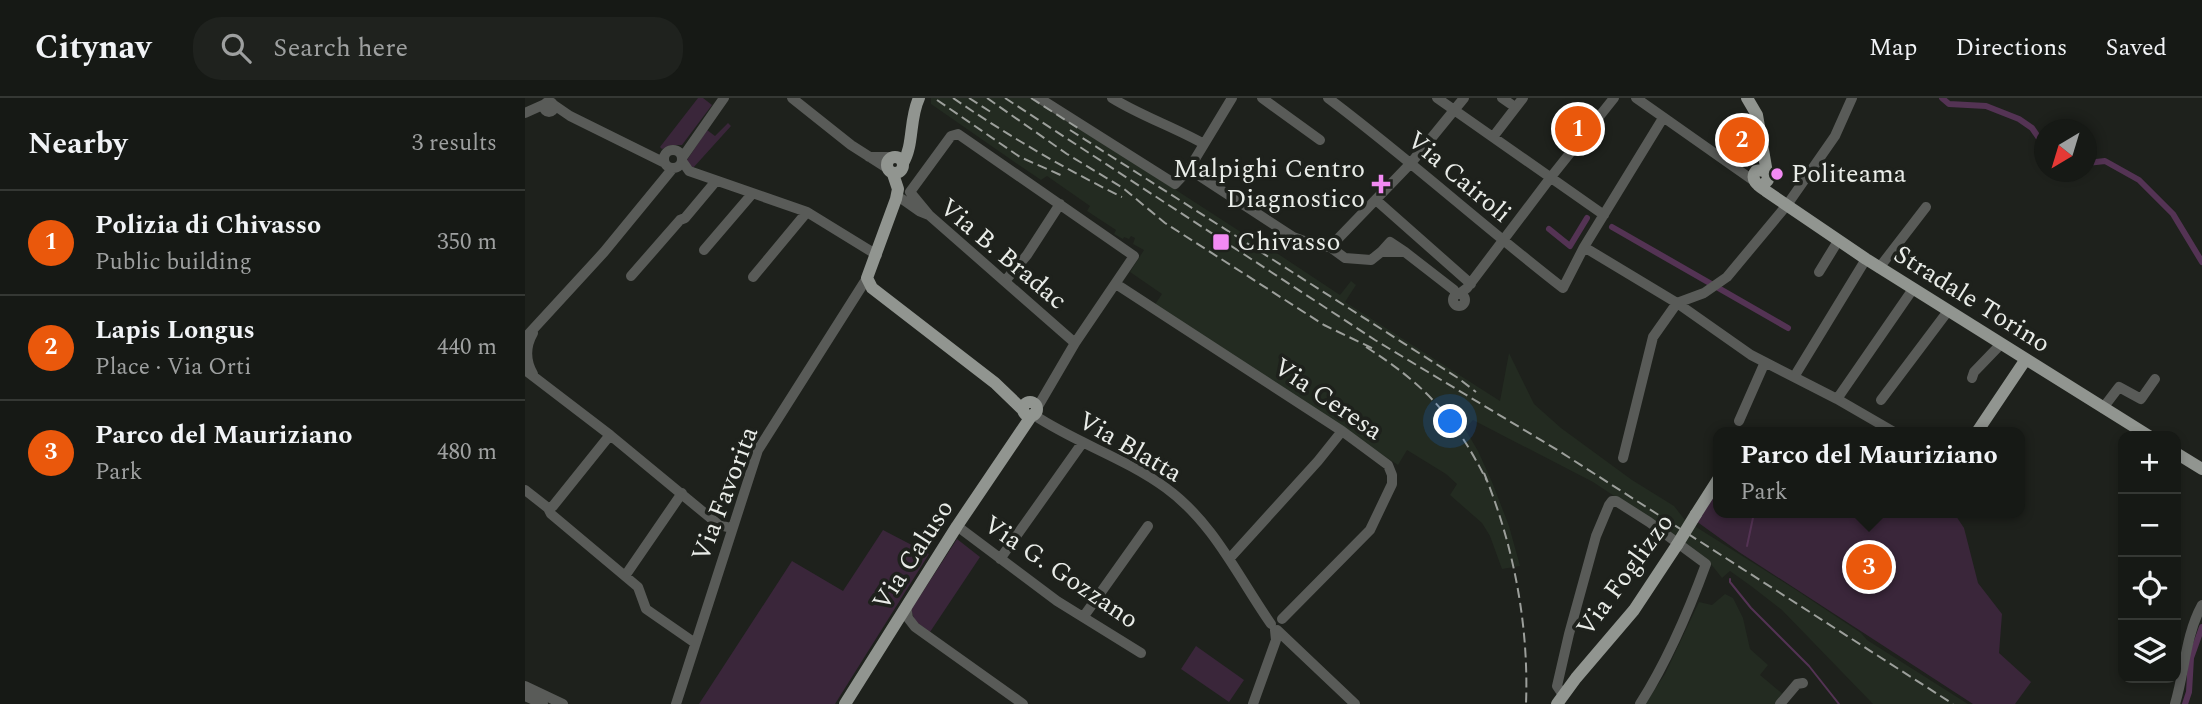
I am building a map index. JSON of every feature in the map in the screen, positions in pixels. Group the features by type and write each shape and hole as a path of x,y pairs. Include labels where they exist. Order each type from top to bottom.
{"main road":[{"path":"895,165 908,152 913,115 919,98"},
{"path":"1747,98 1757,115 1766,160 1761,178"},
{"path":"895,165 902,179 902,199 889,235 867,278 872,288 1030,409"},
{"path":"878,254 898,189 895,165"},
{"name":"Stradale Torino","path":"1761,178 1775,196 1865,260 2141,431"},
{"path":"1980,427 2026,359"},
{"name":"Via Caluso","path":"845,704 904,624 906,606 1021,431 1030,409"},
{"path":"2181,456 2202,469"},
{"name":"Via Foglizzo","path":"1560,699 1634,610 1713,487"}],"street":[{"path":"725,98 695,140 673,160 660,186 535,329 526,343 526,367 719,525 731,528"},
{"path":"792,98 868,157 895,165"},
{"path":"1039,98 1173,183 1178,183 1189,169 1232,98"},
{"path":"1112,98 1135,112 1204,144"},
{"path":"1262,98 1320,141"},
{"name":"Via Cairoli","path":"1328,98 1563,288 1584,247"},
{"path":"1437,98 1604,215"},
{"path":"1330,247 1411,163 1464,98"},
{"path":"1502,98 1515,107"},
{"path":"1493,137 1523,98"},
{"path":"1463,292 1614,98"},
{"path":"1636,98 1761,178"},
{"path":"1623,457 1653,337 1677,303 1714,288 1727,277 1787,205 1835,136 1852,98"},
{"path":"526,113 550,104 651,155 673,160 689,171 807,212 878,254"},
{"path":"1664,118 1584,247 1677,303 1751,355 1885,427"},
{"path":"929,215 910,192 951,136 958,134 1061,204 1027,255 1005,281"},
{"path":"1189,169 1293,237 1330,247 1345,258 1371,260 1381,252 1405,252 1454,290 1463,292"},
{"path":"631,276 716,181"},
{"path":"704,250 752,194"},
{"name":"Via B. Bradac","path":"902,199 929,215 1076,343"},
{"path":"1376,200 1463,292"},
{"name":"Via Caluso","path":"1030,409 1134,256 1061,204"},
{"path":"1879,268 1926,207"},
{"path":"753,277 807,212"},
{"path":"1819,272 1838,241"},
{"path":"1794,377 1865,260"},
{"name":"Via Favorita","path":"676,704 758,450 867,278"},
{"name":"Via Ceresa","path":"1116,284 1342,432 1388,466 1392,484 1370,530 1278,626"},
{"path":"1837,399 1913,289"},
{"path":"1881,400 1948,311"},
{"path":"1972,378 1974,372 2001,344"},
{"path":"1739,421 1766,362"},
{"path":"2103,408 2119,387 2141,399 2155,379"},
{"name":"Via Blatta","path":"1030,409 1055,429 1148,476 1166,488 1206,527 1291,645 1355,704"},
{"path":"1230,558 1342,432"},
{"path":"548,508 553,506 610,435"},
{"path":"1000,559 1083,442"},
{"path":"525,490 638,587 646,609 695,643"},
{"path":"625,576 682,493"},
{"path":"1560,699 1558,680 1582,587 1599,527 1609,505 1616,501 1706,565 1660,673 1640,704"},
{"name":"Via G. Gozzano","path":"957,526 1057,601 1141,653"},
{"path":"1084,616 1148,526"},
{"path":"2175,704 2186,644 2202,604"},
{"path":"904,624 1023,704"},
{"path":"1253,704 1276,640 1278,626"},
{"path":"1780,704 1797,684 1803,683"},
{"path":"525,686 563,704"},
{"path":"525,696 543,704"}],"shaded area":[{"path":"698,98 703,98 712,105 682,145 671,145 662,149 660,147"},
{"path":"931,98 1034,98 1247,236 1251,230 1256,233 1254,238 1340,295 1351,281 1356,285 1345,302 1500,401 1509,353 1534,404 1561,428 1632,480 1674,506 1685,520 1968,704 1873,704 1782,610 1730,571 1722,578 1707,559 1690,546 1593,482 1473,420 1465,429 1492,482 1509,526 1520,566 1502,569 1490,536 1482,523 1450,495 1457,484 1446,474 1407,450 1398,465 1154,306 1162,294 1130,272 1144,250 1133,244 1135,238 1131,236 1129,239 1123,239 1114,234 1116,230 1087,211 1090,206 1047,176 1041,180 1013,161 931,104"},
{"path":"728,123 731,126 693,168 685,163 707,130 715,136"},
{"path":"1713,491 1713,518 1957,518 1964,528 1978,583 2002,614 1999,653 2031,682 2015,704 1973,704 1739,552 1696,521"},
{"path":"883,530 929,554 835,704 699,704 792,561 843,591"},
{"path":"957,539 980,557 930,632 915,621 911,610"},
{"path":"1725,594 1733,598 1743,618 1750,649 1768,665 1760,675 1784,695 1776,704 1645,704 1665,674 1699,602 1712,605"},
{"path":"1196,646 1244,680 1229,702 1181,669"}],"waterway":[{"path":"1942,98 1949,104 1986,106 2019,119 2034,131"},
{"path":"2097,162 2105,161 2139,180 2173,214 2202,262"},
{"path":"1549,229 1570,246 1587,218"},
{"path":"1612,227 1788,328"},
{"path":"1747,546 1753,518"},
{"path":"1730,579 1751,608 1809,666 1839,704"},
{"path":"2185,704 2189,692 2191,658 2202,627"}],"railway":[{"path":"953,98 1036,150 1122,197"},
{"path":"969,98 994,114"},
{"path":"987,98 1067,154 1123,188 1165,223 1324,325 1374,349"},
{"path":"1005,98 1375,340 1559,451 1953,704"},
{"path":"1031,98 1081,130"},
{"path":"937,100 1020,157 1065,177"},
{"path":"1070,130 1476,392"},
{"path":"1366,347 1406,375 1437,405 1463,439 1487,481"},
{"path":"1484,473 1504,529 1517,587 1525,645 1526,704"}],"place":[{"name":"Polizia di Chivasso","path":"1578,129"},
{"name":"Lapis Longus","path":"1742,140"},
{"name":"Politeama","path":"1777,174"},
{"name":"Malpighi Centro Diagnostico","path":"1381,184"},
{"name":"Chivasso","path":"1221,242"},
{"name":"Parco del Mauriziano","path":"1869,567"}]}
